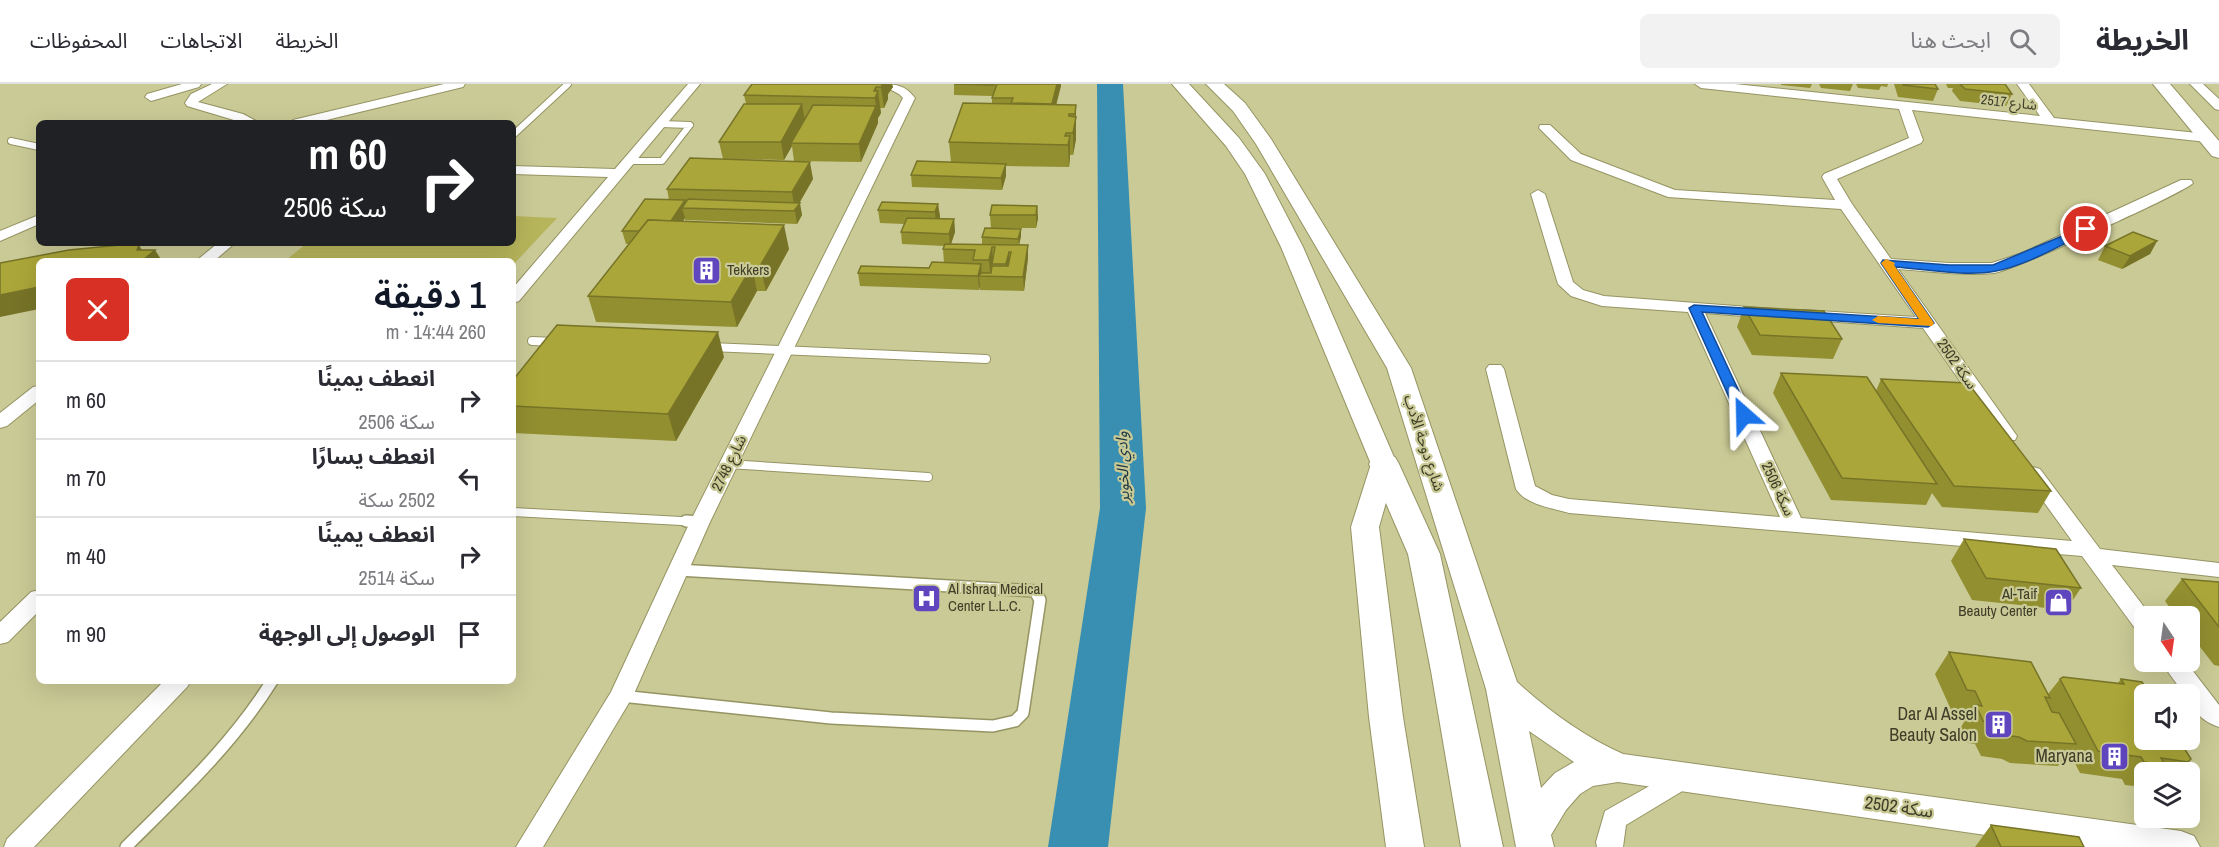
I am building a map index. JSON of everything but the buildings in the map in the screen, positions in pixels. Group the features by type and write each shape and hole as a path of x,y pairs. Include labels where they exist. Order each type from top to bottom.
{"main road":[{"path":"1180,84 1233,142 1255,174 1292,247 1424,554 1449,671 1482,847"},
{"name":"شارع دوحة الأدب","path":"1214,84 1239,107 1265,143 1399,368 1503,689 1534,841"},
{"path":"2161,84 2219,152"},
{"path":"1384,464 1365,527 1386,717 1405,847"},
{"path":"1503,689 1554,734 1584,753 1618,768"},
{"path":"1534,841 1548,805 1562,789 1585,774 1618,768"},
{"name":"سكة 2502","path":"1618,768 2181,847"}],"street":[{"path":"151,97 195,84"},
{"path":"221,84 195,97 191,103 248,120"},
{"path":"310,120 459,84"},
{"path":"516,294 694,84"},
{"name":"شارع 2748","path":"529,847 621,696 700,522 909,98 903,91 886,84"},
{"name":"2517 شارع","path":"1701,84 2206,138"},
{"path":"2023,84 2050,122"},
{"path":"2196,84 2219,106"},
{"name":"2502 سكة","path":"1904,106 1916,140 1829,177 1845,206 2089,552 2134,611"},
{"path":"1545,128 1576,157 1673,194 1845,206"},
{"path":"516,170 619,173"},
{"path":"1886,263 1949,268 1994,268 2027,256 2186,183"},
{"path":"1538,194 1566,284 1577,293 1602,301 1928,323"},
{"path":"0,236 36,220"},
{"path":"208,258 223,246"},
{"name":"سكة 2506","path":"1694,308 1793,523"},
{"name":"سكة 2506","path":"1495,369 1526,489 1545,500 1569,506 1793,523 2089,552 2219,570"},
{"path":"0,422 36,393"},
{"path":"0,636 36,601"},
{"path":"2180,672 2212,714 2219,717"},
{"path":"17,847 176,684"},
{"path":"1610,847 1614,819 1685,777"}],"lane":[{"path":"516,132 568,84"},
{"path":"630,161 662,162 690,125 661,124"},
{"path":"11,141 36,146"},
{"path":"532,341 566,342"},
{"path":"704,347 986,359"},
{"path":"728,464 928,477"},
{"path":"516,512 700,522"},
{"path":"621,696 831,718 993,726 1015,720 1023,713 1040,600 1035,591 1000,587 678,570"},
{"path":"126,847 223,749 261,701 270,684"}],"shaded area":[{"path":"516,216 557,218 516,262 516,258 289,258 303,246 516,246"}],"waterway":[{"name":"وادي الخوير","path":"1078,847 1123,508 1110,84"}],"slow traffic":[{"path":"1878,320 1928,323 1886,263 1890,263"}],"place":[{"name":"Tekkers","path":"706,270"},
{"name":"Al Ishraq Medical Center L.L.C.","path":"927,598"},
{"name":"Al-Taif Beauty Center","path":"2058,603"},
{"name":"Dar Al Assel Beauty Salon","path":"1998,724"},
{"name":"Maryana","path":"2114,756"}],"route":[{"path":"1744,415 1694,308 1928,323 1886,263 1949,268 1994,268 2027,256 2086,229"}]}
